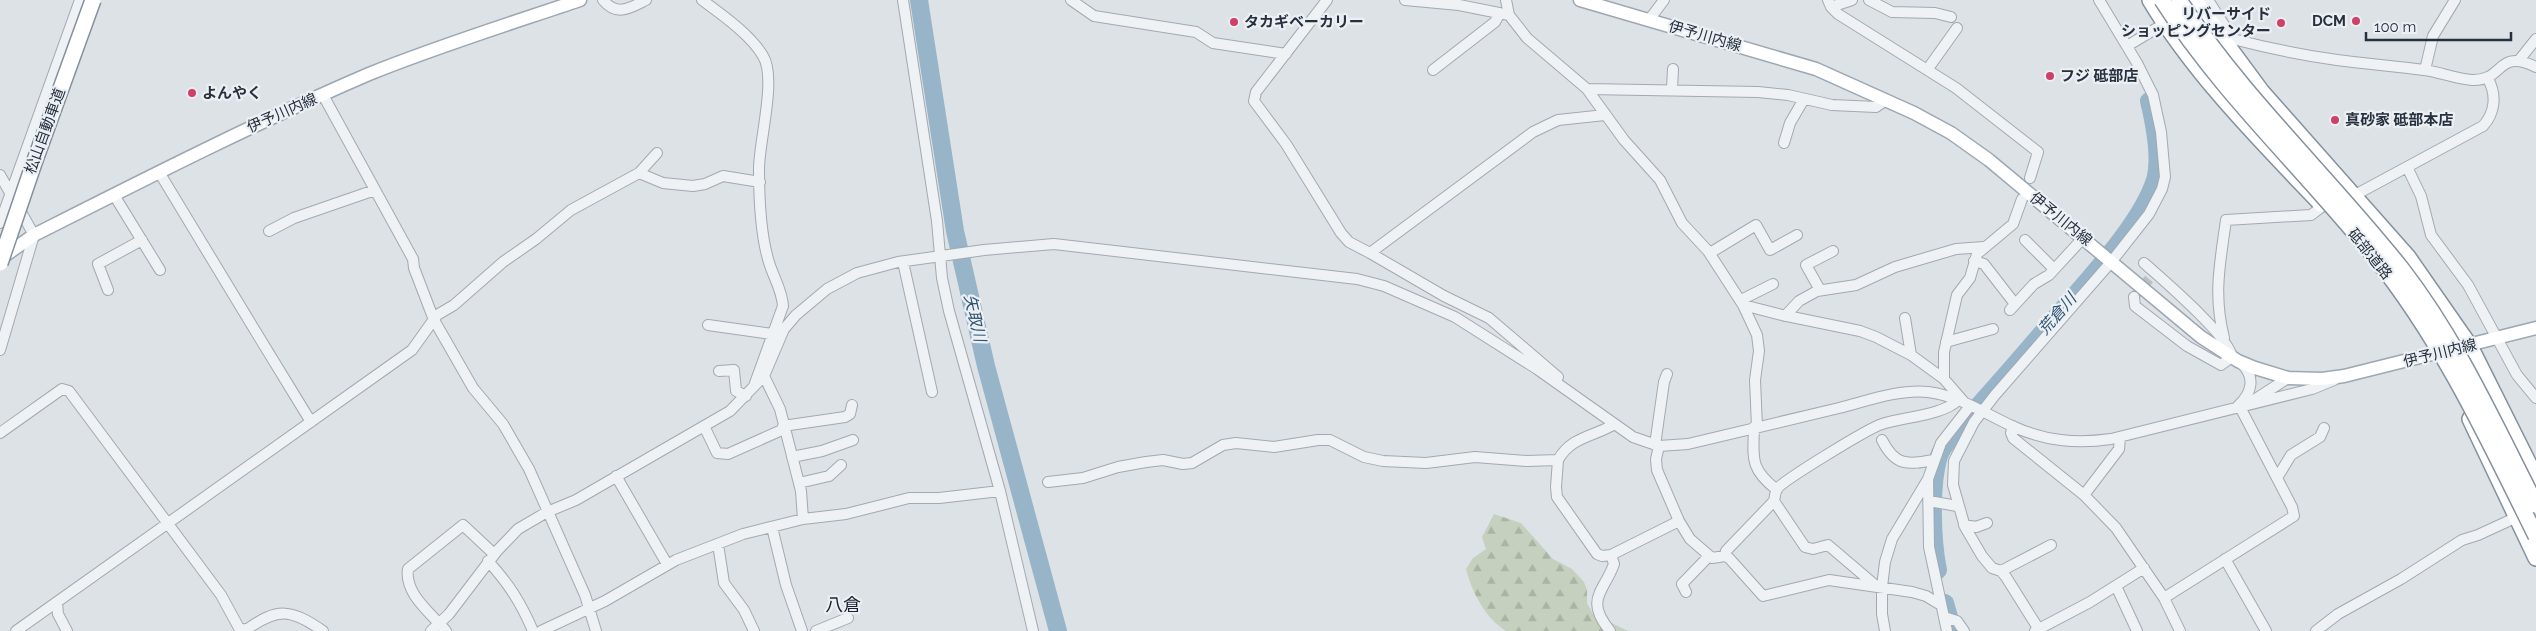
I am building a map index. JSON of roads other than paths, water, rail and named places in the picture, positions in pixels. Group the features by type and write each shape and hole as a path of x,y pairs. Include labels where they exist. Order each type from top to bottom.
{"highway":[{"name":"松山自動車道","path":"0,264 93,0"},
{"path":"2139,0 2200,67 2216,91 2323,206 2369,260 2435,354 2453,386 2536,558"},
{"name":"砥部道路","path":"2162,0 2210,68 2375,256 2426,327 2492,447 2536,536"},
{"name":"砥部道路","path":"2179,0 2209,45 2245,90 2365,224 2402,270 2437,321 2470,376 2536,507"},
{"path":"2194,0 2262,92 2408,256 2470,346 2536,478"},
{"path":"2517,517 2536,507"}],"main road":[{"name":"伊予川内線","path":"0,259 34,235 114,194 323,95 371,74 457,41 580,0"},
{"name":"伊予川内線","path":"1580,0 1816,70 1886,100 1951,133 1989,160 2201,337 2235,359 2288,378 2322,379 2344,376 2536,328"}],"street":[{"path":"0,223 80,0"},
{"path":"603,0 619,11 627,10 646,0"},
{"path":"702,0 747,38 764,56 767,64 769,81 759,168 767,258 782,297 783,306 749,393"},
{"path":"903,0 935,203 949,311 1000,491 1033,631"},
{"path":"1071,0 1094,16 1196,32 1213,43 1286,54"},
{"path":"1327,0 1256,92 1254,101 1286,144 1349,242 1444,296 1490,318 1567,384 1572,394"},
{"path":"1406,0 1458,5 1505,14 1527,38 1587,89 1605,115 1660,180 1682,223 1710,253 1742,302 1757,335 1759,351 1755,380 1754,466 1762,479 1777,490"},
{"path":"1433,70 1505,14 1506,0"},
{"path":"1649,20 1664,0"},
{"path":"1829,4 1852,0"},
{"path":"1869,0 1892,12 1934,13 1951,17"},
{"path":"1885,631 1879,586 1886,557 1892,539 1928,478 1940,443 1971,406 2111,260 2149,214 2162,189 2165,177 2161,132 2153,95 2127,46 2099,0"},
{"path":"2208,0 2226,44 2335,60 2425,70 2471,80 2488,79 2508,62 2520,60 2536,67"},
{"path":"2425,70 2434,36 2455,0"},
{"path":"1829,4 1861,29 1956,88 2038,152 2030,178"},
{"path":"2127,46 2155,16"},
{"path":"1927,70 1957,28"},
{"path":"2520,60 2536,39"},
{"path":"1672,90 1673,68"},
{"path":"2355,196 2483,126 2490,118 2493,106 2492,85 2488,79"},
{"path":"1587,89 1758,92 1804,99 1832,106 1876,108 1886,100"},
{"path":"323,95 413,259 414,268 434,320 473,388 515,443 537,485 547,512 590,608 595,626 602,631"},
{"path":"1784,143 1790,124 1804,99"},
{"path":"1370,253 1533,132 1558,120 1605,115"},
{"path":"16,631 412,350 437,315 454,305 503,262 536,239 564,215 639,173 657,153"},
{"path":"2407,167 2421,196 2431,235 2468,285 2518,375 2536,398"},
{"path":"159,172 195,232 207,248 260,342 311,422"},
{"path":"639,173 663,183 693,186 705,184 723,176 760,182"},
{"path":"0,175 34,235 0,350"},
{"path":"269,231 294,218 375,190"},
{"path":"114,194 160,270"},
{"path":"1944,379 1946,342 1956,295 1970,278 1974,260 1984,247 2013,224 2022,199"},
{"path":"2224,341 2217,301 2226,220 2311,215 2323,206"},
{"path":"1710,253 1756,225 1770,250 1797,235"},
{"path":"108,290 98,264 142,240"},
{"path":"2025,240 2054,269"},
{"path":"1974,260 1984,264 2012,307 2034,284 2086,240"},
{"path":"431,631 443,627 491,558 518,529 547,512 576,500 730,411 764,376 784,329 811,301 857,273 903,262 984,250 1054,244 1366,281 1410,296 1455,317 1537,369 1633,438 1657,445 1688,444 1916,391 1946,395 2013,426 2064,442 2093,442 2312,389 2344,376"},
{"path":"1785,316 1799,301 1820,290 1861,283 1895,267 1956,249 1984,247"},
{"path":"1820,290 1806,265 1833,251"},
{"path":"903,262 932,392"},
{"path":"2144,263 2152,276 2224,341 2231,349 2235,359 2247,369 2251,385 2241,407"},
{"path":"1742,302 1773,284"},
{"path":"2134,297 2135,306 2187,346 2221,365 2235,359"},
{"path":"1742,302 1785,316 1860,331 1910,355 1944,379 1971,406 1974,422 1954,461 1953,485 1957,506 1964,525 1982,556 1992,568 2001,571 2037,629 2066,616 2144,568"},
{"path":"1905,318 1910,355"},
{"path":"708,325 772,334"},
{"path":"1946,342 1993,329"},
{"path":"719,371 734,370 736,391 749,393"},
{"path":"1667,374 1664,382 1657,445 1656,459 1658,470 1679,521 1690,539 1709,556 1712,558 1725,556 1729,558 1763,596 1829,580 1879,586 1926,596 1941,605"},
{"path":"764,376 780,408 783,428 804,507 803,519"},
{"path":"2241,407 2288,378"},
{"path":"0,434 62,389 69,391 221,595 239,628 246,630 266,616 288,614 298,616 323,631"},
{"path":"704,426 716,453 728,454 783,428 845,417 850,414 852,405"},
{"path":"1725,556 1726,552 1774,500 1777,490 1790,478 1858,435 1881,424 1944,410 1952,406 1971,406"},
{"path":"2164,598 2294,516 2292,507 2241,407"},
{"path":"1614,425 1573,442 1565,448 1558,460 1556,487 1563,508 1597,554 1602,556 1611,555 1679,521"},
{"path":"2013,426 2011,434 2013,438 2084,495 2116,528 2164,598 2180,631"},
{"path":"2277,478 2291,455 2320,437 2324,428"},
{"path":"2084,495 2119,449 2120,437"},
{"path":"792,457 822,451 852,440"},
{"path":"1048,482 1083,478 1118,467 1146,462 1163,460 1183,464 1192,463 1224,445 1236,443 1274,447 1330,440 1364,457 1383,461 1426,463 1475,457 1527,461 1558,460"},
{"path":"1882,440 1891,457 1900,462 1918,463 1934,460"},
{"path":"798,483 829,476 841,465"},
{"path":"616,476 667,564"},
{"path":"1928,478 1929,547 1947,631"},
{"path":"541,631 590,608 667,564 718,544 772,527 803,519 846,514 909,498 938,498 1000,491"},
{"path":"1774,500 1805,547 1813,549 1828,545 1879,586"},
{"path":"1929,501 1957,506"},
{"path":"2316,631 2338,614 2401,579 2462,540 2478,535 2517,517"},
{"path":"1964,525 1976,527 1987,523"},
{"path":"443,627 414,594 407,576 408,569 464,525 491,558 520,600 533,631"},
{"path":"772,527 786,585 802,631"},
{"path":"718,544 724,583 744,610 754,631"},
{"path":"2001,571 2051,544"},
{"path":"1610,631 1598,610 1597,598 1614,564 1611,555"},
{"path":"1686,592 1682,584 1709,556"},
{"path":"2225,559 2266,631"},
{"path":"2116,586 2137,631"},
{"path":"58,602 58,614 67,631"},
{"path":"1944,617 1957,621 1964,631"},
{"path":"816,631 848,618"}],"waterway":[{"name":"矢取川","path":"919,0 955,231 986,366 1058,631"},
{"name":"荒倉川","path":"1938,570 1934,544 1933,497 1936,468 1940,453 1956,430 2101,265 2128,231 2139,213 2155,180 2157,171 2156,140 2149,101"},
{"name":"荒倉川","path":"1945,603 1953,631"}],"tunnel":[{"path":"2134,297 2149,279"}],"place":[{"name":"DCM","path":"2356,21"},
{"name":"タカギベーカリー","path":"1234,22"},
{"name":"リバーサイド ショッピングセンター","path":"2281,23"},
{"name":"フジ 砥部店","path":"2050,76"},
{"name":"よんやく","path":"192,93"},
{"name":"真砂家 砥部本店","path":"2335,120"}],"district":[{"name":"八倉","path":"843,604"}]}
